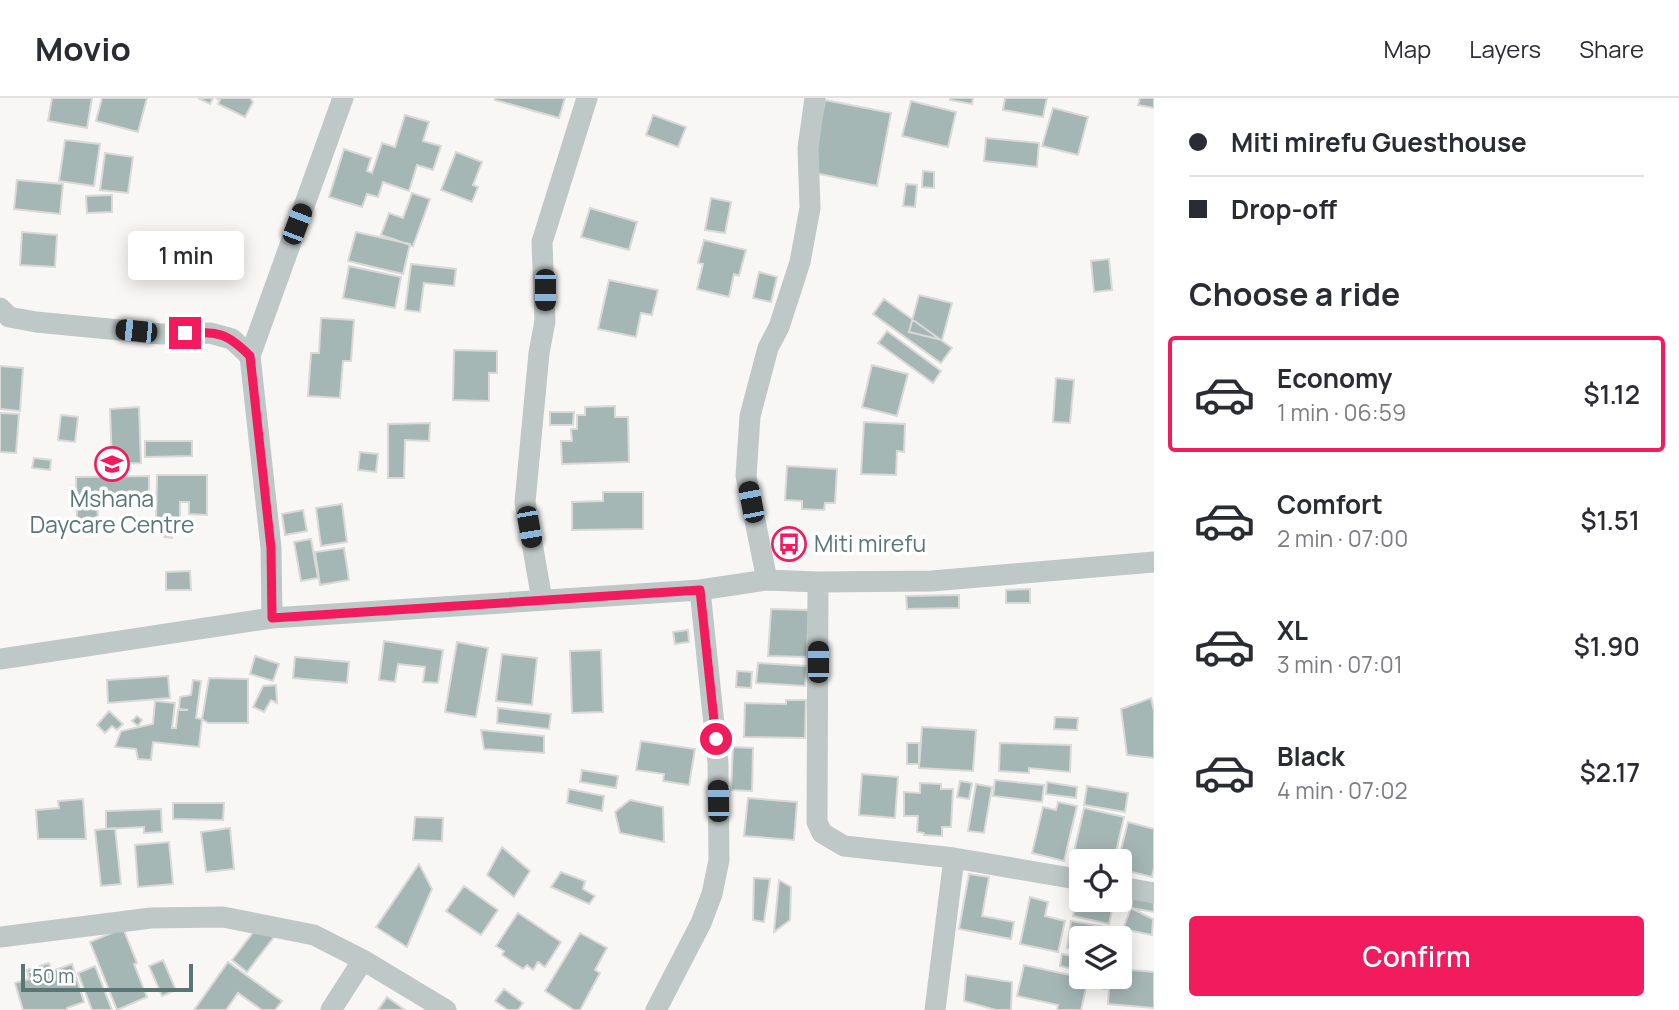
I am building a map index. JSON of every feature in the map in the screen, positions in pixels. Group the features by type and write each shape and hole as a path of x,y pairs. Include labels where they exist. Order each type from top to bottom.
{"street":[{"path":"272,618 271,548 250,356 343,98"},
{"path":"542,600 525,502 539,353 545,321 542,242 587,98"},
{"path":"767,580 746,476 750,416 768,348 779,327 800,262 810,208 808,148 815,98"},
{"path":"0,309 9,317 36,322 161,334 210,333 232,339 250,356"},
{"path":"0,659 272,618 700,590 767,580 932,581 1154,562"},
{"path":"818,582 817,822 822,832 844,846 954,858 1069,878"},
{"path":"656,1010 701,923 712,894 719,860 718,763 700,590"},
{"path":"935,1010 954,858"},
{"path":"1132,889 1154,893"},
{"path":"0,937 151,918 223,917 314,935 363,960 446,1010"},
{"path":"331,1010 363,960"}],"building":[{"path":"52,98 92,98 87,128 48,121"},
{"path":"102,98 147,98 138,132 96,121"},
{"path":"198,98 213,98 210,104"},
{"path":"216,98 250,98 253,102 245,117 218,104 220,100"},
{"path":"495,98 565,98 559,118"},
{"path":"950,98 973,98 972,104"},
{"path":"1005,98 1047,98 1043,117 1003,110"},
{"path":"1140,98 1154,98 1154,108 1138,105"},
{"path":"825,100 891,113 877,186 810,172"},
{"path":"911,101 956,112 948,147 902,136"},
{"path":"1053,108 1088,117 1078,155 1042,146"},
{"path":"405,115 429,122 423,141 441,146 433,170 417,165 409,191 383,182 378,197 367,194 362,207 329,197 344,149 371,158 367,171 372,173 382,143 395,147"},
{"path":"653,115 686,127 678,147 646,135"},
{"path":"986,138 1039,143 1037,167 984,161"},
{"path":"65,140 100,144 94,186 59,181"},
{"path":"456,152 482,162 473,185 478,187 472,202 441,190"},
{"path":"105,153 133,157 128,193 100,190"},
{"path":"923,171 934,172 934,188 922,187"},
{"path":"17,180 63,184 60,214 14,209"},
{"path":"906,184 917,185 915,207 903,206"},
{"path":"412,193 430,199 413,246 381,235 389,213 403,218"},
{"path":"112,195 112,212 87,213 86,196"},
{"path":"711,198 731,202 725,233 705,230"},
{"path":"590,208 637,222 629,250 581,237"},
{"path":"22,232 57,235 55,267 20,265"},
{"path":"356,232 410,244 403,274 348,261"},
{"path":"704,240 746,250 739,276 734,274 729,297 697,289 703,264 698,263"},
{"path":"1109,259 1112,290 1094,292 1091,261"},
{"path":"411,264 456,269 454,286 424,283 420,312 405,310"},
{"path":"349,266 401,277 395,308 343,298"},
{"path":"759,272 777,277 771,302 753,298"},
{"path":"609,280 658,290 652,315 641,313 636,337 598,329"},
{"path":"919,295 952,303 942,340 909,332"},
{"path":"884,299 952,348 941,363 873,314"},
{"path":"321,318 354,320 351,361 343,361 340,398 308,396 311,353 319,353"},
{"path":"887,331 941,371 933,383 878,343"},
{"path":"454,350 497,351 497,373 489,373 489,401 453,400"},
{"path":"872,365 908,374 897,416 862,407"},
{"path":"0,366 23,368 20,411 0,409"},
{"path":"1056,378 1074,380 1070,423 1053,422"},
{"path":"615,406 615,417 628,417 629,462 562,464 561,441 572,441 571,429 577,429 577,415 585,415 585,407"},
{"path":"139,407 141,463 112,464 110,409"},
{"path":"550,412 574,412 573,425 550,425"},
{"path":"0,413 19,414 16,453 0,452"},
{"path":"61,415 78,417 75,442 58,440"},
{"path":"864,422 905,424 904,452 897,451 896,475 861,474"},
{"path":"430,423 429,441 405,440 404,478 388,478 388,424"},
{"path":"145,441 192,441 192,456 145,457"},
{"path":"360,452 378,454 376,472 358,470"},
{"path":"34,458 51,460 50,470 32,468"},
{"path":"787,466 837,469 835,503 825,503 824,510 802,509 802,501 785,500"},
{"path":"157,475 207,475 207,515 189,514 189,502 180,502 180,522 156,522"},
{"path":"149,476 149,494 97,495 98,522 77,522 76,477"},
{"path":"603,492 643,492 643,529 572,530 572,502 603,501"},
{"path":"342,504 347,542 321,546 316,508"},
{"path":"303,510 307,531 285,535 282,514"},
{"path":"166,525 174,526 172,538 164,537"},
{"path":"311,539 318,578 301,581 294,542"},
{"path":"344,548 349,580 320,585 315,552"},
{"path":"190,571 191,590 166,590 166,572"},
{"path":"1030,589 1030,603 1006,603 1006,590"},
{"path":"959,595 959,608 907,609 906,596"},
{"path":"771,609 809,610 807,657 768,656"},
{"path":"688,630 689,642 675,644 673,632"},
{"path":"384,641 443,650 438,683 423,682 425,667 398,664 395,682 379,680"},
{"path":"457,642 488,648 476,717 445,712"},
{"path":"601,650 603,712 572,713 570,651"},
{"path":"502,654 537,658 532,705 496,701"},
{"path":"255,656 279,664 273,681 250,674"},
{"path":"295,657 349,662 347,683 293,678"},
{"path":"758,663 807,666 805,686 756,683"},
{"path":"737,671 752,672 751,688 736,687"},
{"path":"168,676 170,698 108,703 107,680"},
{"path":"209,678 248,679 248,723 208,723 202,719"},
{"path":"193,680 201,681 196,718 202,719 199,747 153,742 151,760 138,759 136,749 115,747 121,731 153,724 155,701 175,703 172,728 176,728 178,710 188,710 179,709 180,697 191,695"},
{"path":"276,685 277,703 271,700 264,712 253,707 263,686"},
{"path":"1151,698 1154,711 1154,758 1127,755 1121,709"},
{"path":"786,700 806,700 805,738 744,737 745,703 786,704"},
{"path":"498,708 551,714 549,729 497,723"},
{"path":"109,711 123,724 117,730 112,726 105,733 97,725"},
{"path":"137,716 142,720 138,726 132,721"},
{"path":"1055,717 1078,718 1077,730 1054,729"},
{"path":"922,727 976,730 973,771 919,768"},
{"path":"481,730 544,736 544,753 484,749"},
{"path":"641,741 695,749 689,785 663,781 664,774 636,770"},
{"path":"907,743 919,743 919,764 907,764"},
{"path":"1000,743 1071,745 1070,772 1029,768 1029,773 999,771"},
{"path":"733,747 753,748 752,791 731,790"},
{"path":"582,770 618,776 616,788 580,782"},
{"path":"862,774 898,777 895,818 859,815"},
{"path":"995,780 1044,785 1042,802 993,796"},
{"path":"960,781 972,783 969,799 957,797"},
{"path":"1047,782 1077,787 1076,798 1046,794"},
{"path":"920,783 941,784 941,789 953,789 951,827 942,827 942,836 917,832 918,816 904,816 904,792 920,793"},
{"path":"976,784 992,787 984,833 968,831"},
{"path":"1087,786 1128,793 1125,812 1084,805"},
{"path":"569,789 604,796 602,811 567,803"},
{"path":"748,798 797,802 794,840 744,836"},
{"path":"83,799 86,839 38,839 36,810 59,808 58,801"},
{"path":"630,800 663,807 664,842 620,833 615,812"},
{"path":"1058,802 1077,806 1064,861 1032,853 1043,807 1056,810"},
{"path":"173,803 224,803 223,820 173,819"},
{"path":"1084,808 1124,817 1117,849 1075,849"},
{"path":"161,809 162,832 144,833 144,827 106,829 106,811"},
{"path":"415,817 443,818 442,841 413,840"},
{"path":"1128,822 1154,829 1152,877 1132,872 1132,849 1121,849"},
{"path":"115,828 121,884 101,886 95,830"},
{"path":"230,828 234,869 206,872 201,832"},
{"path":"169,842 173,884 138,887 135,845"},
{"path":"502,847 530,871 514,897 487,875"},
{"path":"419,864 432,889 407,947 376,927"},
{"path":"561,872 585,881 583,889 595,896 589,904 551,887"},
{"path":"969,874 989,877 982,916 1014,922 1011,939 959,929"},
{"path":"754,878 770,879 764,922 753,920"},
{"path":"779,880 791,887 790,920 774,932"},
{"path":"464,886 498,910 481,935 446,911"},
{"path":"1133,895 1154,898 1154,912 1132,908"},
{"path":"1030,897 1048,902 1045,916 1065,921 1058,952 1020,944"},
{"path":"1132,908 1153,919 1152,935 1132,931 1132,926 1124,926"},
{"path":"1074,912 1112,912 1109,924 1073,916"},
{"path":"518,913 561,942 545,967 538,962 533,970 527,965 523,969 502,955 504,951 496,946"},
{"path":"1071,921 1101,926 1070,926"},
{"path":"258,926 274,937 247,972 232,960"},
{"path":"123,928 147,997 117,1010 90,942"},
{"path":"580,933 607,948 595,970 600,973 580,1010 574,1010 545,991"},
{"path":"1062,954 1069,955 1069,968 1060,966"},
{"path":"163,960 176,990 162,996 149,966"},
{"path":"228,962 282,1001 275,1010 262,1010 238,993 226,1010 194,1010"},
{"path":"49,963 52,971 72,964 84,1002 67,1010 23,1010 15,983 29,979 27,970"},
{"path":"1024,965 1069,975 1069,989 1086,989 1081,1010 1057,1010 1058,1005 1017,996"},
{"path":"95,966 112,1010 92,1010 78,973"},
{"path":"1132,970 1154,972 1154,1008 1108,1004 1109,989 1132,989"},
{"path":"966,975 1012,982 1011,1010 996,1010 964,1001"},
{"path":"504,989 523,1003 518,1010 508,1010 495,1001"},
{"path":"387,997 405,1010 378,1010"}],"place":[{"name":"Mshana Daycare Centre","path":"112,464"},
{"name":"Miti mirefu","path":"789,544"}],"route":[{"path":"185,333 210,333 232,339 250,356 271,548 272,618 700,590 716,739"}]}
